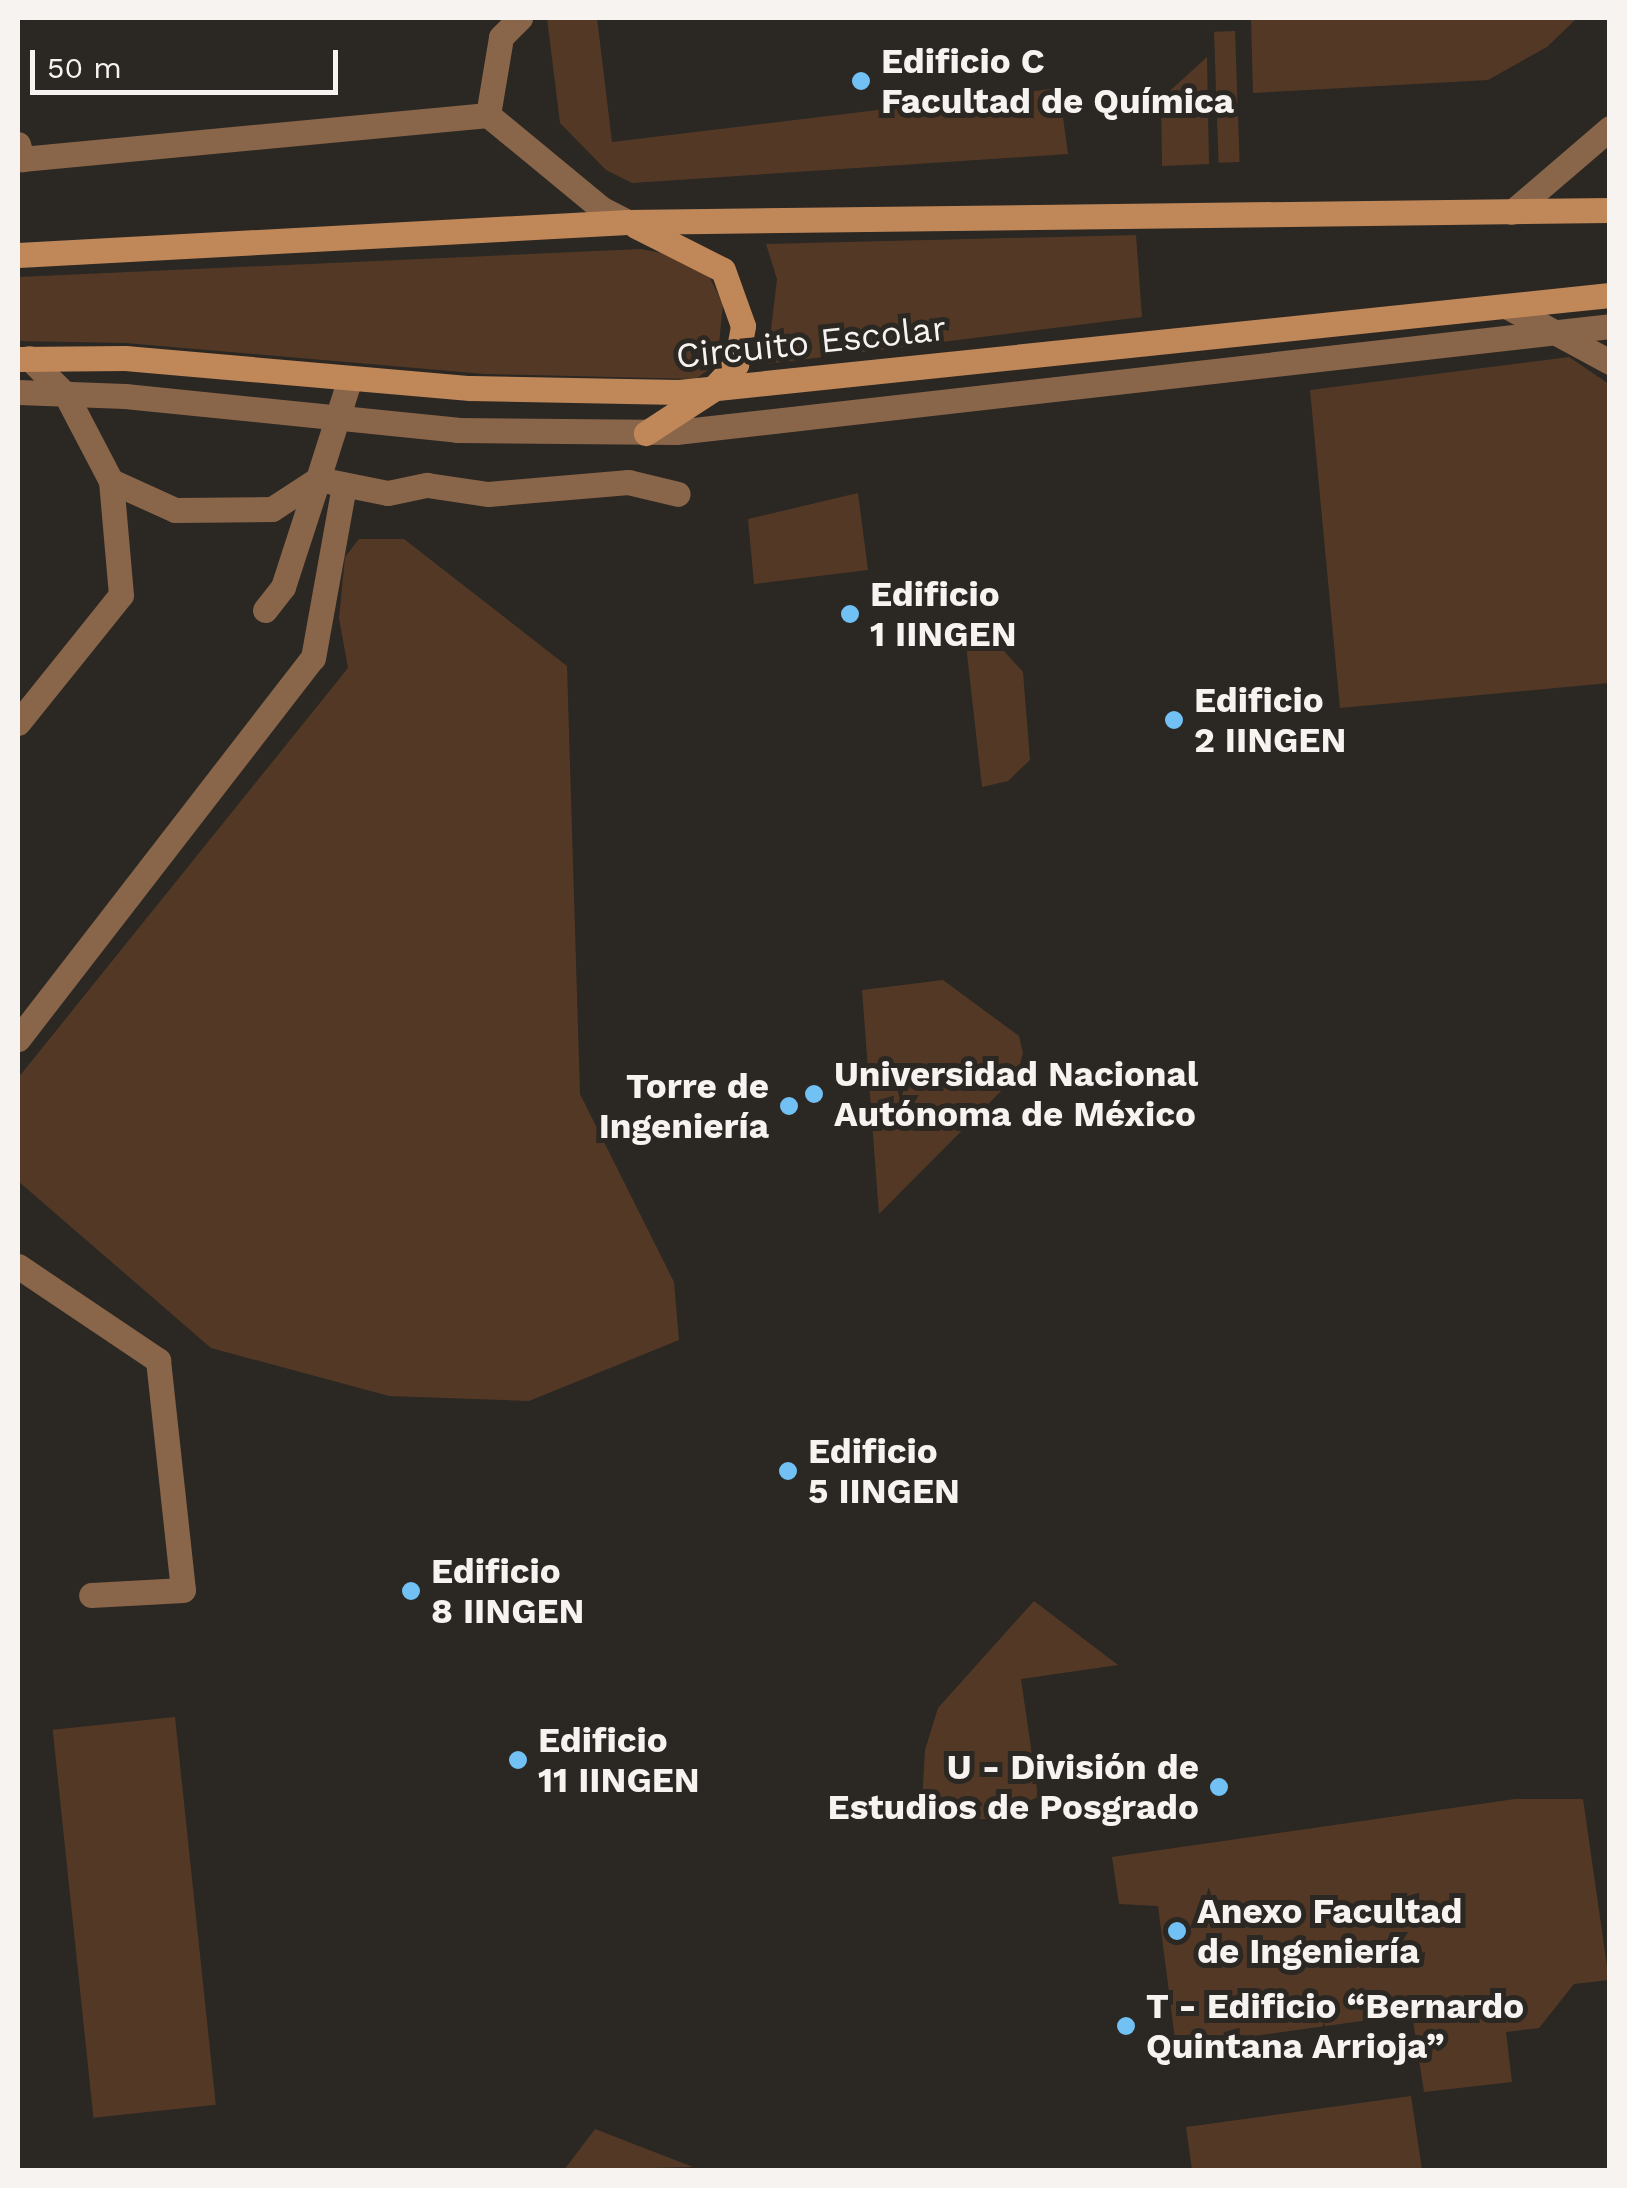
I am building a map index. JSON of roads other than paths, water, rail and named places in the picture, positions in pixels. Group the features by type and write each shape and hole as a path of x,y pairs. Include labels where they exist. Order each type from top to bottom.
{"street":[{"path":"18,255 627,222 1610,210"},
{"path":"627,222 723,270 742,326 736,364 712,390 646,433"},
{"name":"Circuito Escolar","path":"23,358 125,358 470,388 712,390 1166,338 1610,295"}],"lane":[{"path":"488,115 501,36 520,18"},
{"path":"19,155 488,115 602,209 627,222"},
{"path":"1512,212 1610,128"},
{"path":"1506,306 1610,362"},
{"path":"18,392 456,430 646,433 1180,379 1610,326"},
{"path":"18,723 121,595 111,481 66,395 23,358"},
{"path":"265,610 283,587 350,378"},
{"path":"111,481 174,510 272,509 318,479 388,493 427,484 488,494 628,482 678,494"},
{"path":"18,1039 313,658 344,484"},
{"path":"18,1266 158,1360 183,1590 91,1595"}],"place":[{"name":"Edificio C Facultad de Química","path":"861,81"},
{"name":"Edificio 1 IINGEN","path":"850,614"},
{"name":"Edificio 2 IINGEN","path":"1174,720"},
{"name":"Universidad Nacional Autónoma de México","path":"814,1094"},
{"name":"Torre de Ingeniería","path":"789,1106"},
{"name":"Edificio 5 IINGEN","path":"788,1471"},
{"name":"Edificio 8 IINGEN","path":"411,1591"},
{"name":"Edificio 11 IINGEN","path":"518,1760"},
{"name":"U - División de Estudios de Posgrado","path":"1219,1787"},
{"name":"Anexo Facultad de Ingeniería","path":"1177,1931"},
{"name":"T - Edificio “Bernardo Quintana Arrioja”","path":"1126,2026"}]}
